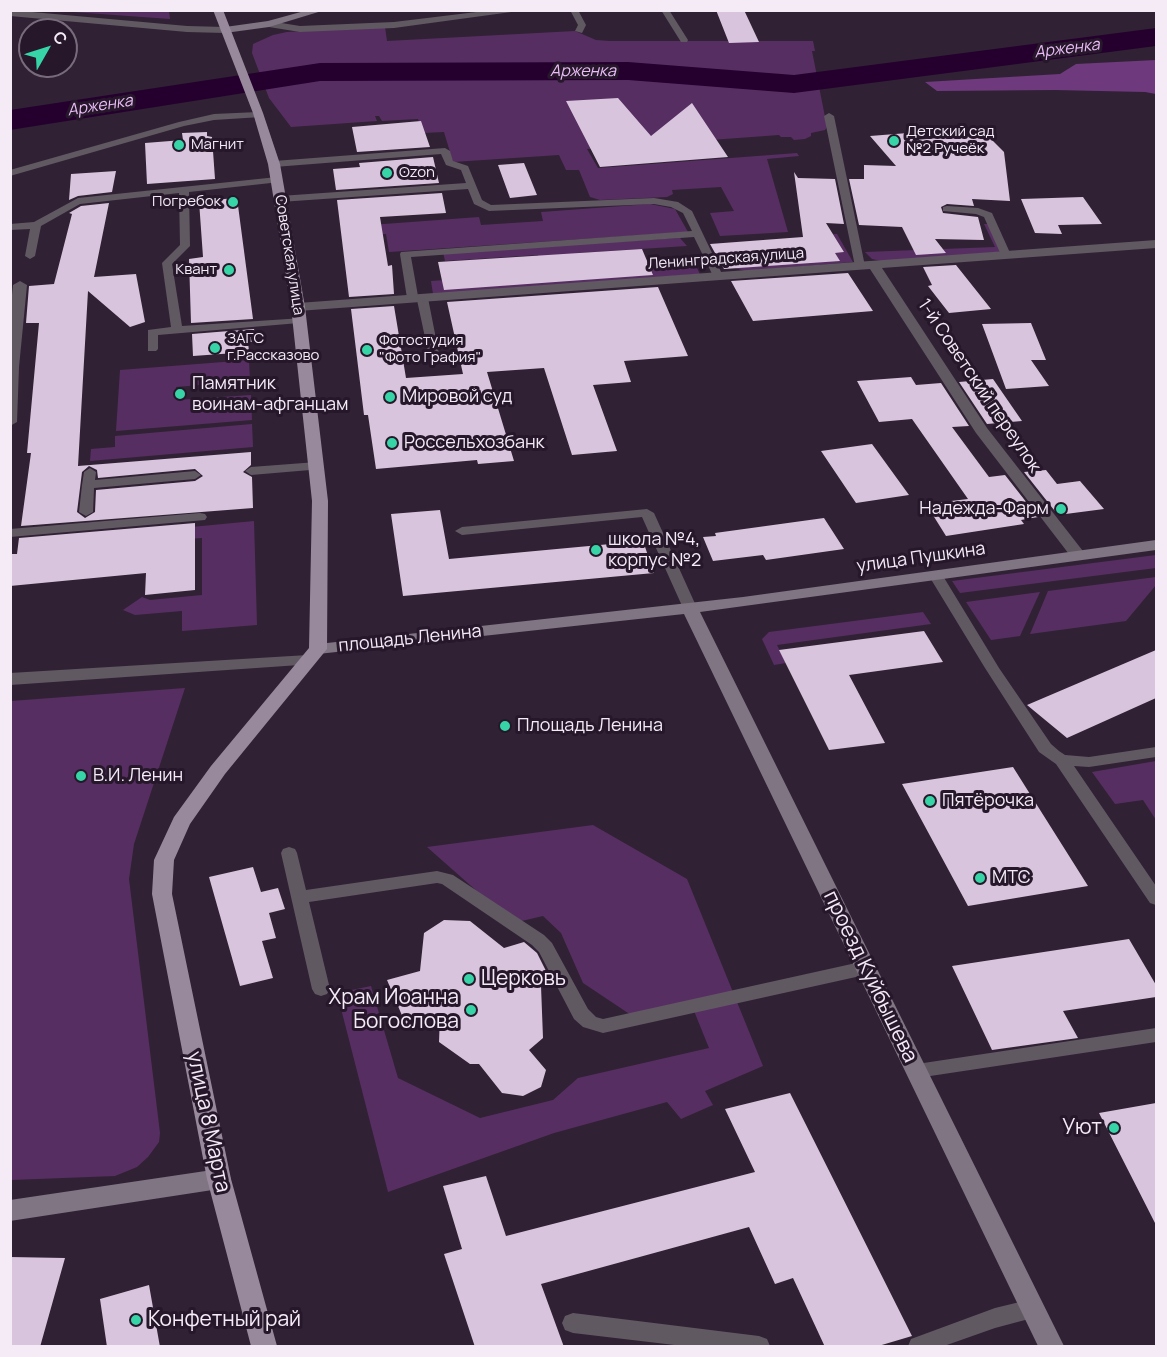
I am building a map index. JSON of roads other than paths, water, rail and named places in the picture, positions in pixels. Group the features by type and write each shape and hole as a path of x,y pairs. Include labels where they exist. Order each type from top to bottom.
{"main road":[{"name":"Советская улица","path":"218,10 258,114 277,180 298,313 317,466 320,501 319,616"},
{"name":"Советская улица","path":"313,654 319,616 320,556"},
{"name":"улица 8 Марта","path":"264,1347 219,1179 162,894 165,860 181,822 218,770 313,654"}],"street":[{"path":"10,13 225,30 269,24 321,10"},
{"path":"269,24 300,29 394,24 522,10"},
{"name":"Ленинградская улица","path":"298,313 418,298 1156,244"},
{"name":"1-й Советский переулок","path":"867,266 981,430 1078,555"},
{"path":"10,422 14,315 20,285"},
{"name":"улица Пушкина","path":"690,608 1156,545"},
{"name":"площадь Ленина","path":"313,654 690,608"},
{"name":"проезд Куйбышева","path":"690,608 1051,1347"},
{"path":"10,679 313,654"},
{"path":"10,1211 219,1179"}],"lane":[{"path":"574,10 582,25 579,31"},
{"path":"664,10 684,40"},
{"path":"10,173 182,124 214,117 258,114"},
{"path":"829,116 867,266"},
{"path":"274,164 445,151 449,163 465,168 482,206 498,210 654,201 674,204 687,211 718,276"},
{"path":"10,227 36,225 78,201 277,180"},
{"path":"280,199 472,186"},
{"path":"177,330 166,263 185,246 184,190"},
{"path":"947,209 978,211 988,215 1006,255"},
{"path":"30,256 36,225"},
{"path":"433,354 405,254 697,234"},
{"path":"152,350 152,332 298,313"},
{"path":"252,471 317,466"},
{"path":"87,512 89,479 195,475"},
{"path":"462,531 647,513 690,608"},
{"path":"10,533 200,518"},
{"path":"936,576 992,668 1045,748 1062,760 1156,899"},
{"path":"1062,760 1089,762 1156,752"},
{"path":"289,853 321,989"},
{"path":"299,897 437,877 447,879 538,940 546,948 581,1014 590,1023 603,1026 866,968"},
{"path":"917,1071 1156,1035"},
{"path":"919,1347 995,1318 1032,1309"},
{"path":"573,1323 759,1347"}],"waterway":[{"name":"Арженка","path":"10,120 320,72 628,71 794,84 1156,37"}],"place":[{"name":"Детский сад №2 Ручеёк","path":"894,141"},
{"name":"Магнит","path":"179,145"},
{"name":"Ozon","path":"387,173"},
{"name":"Погребок","path":"233,202"},
{"name":"Квант","path":"229,270"},
{"name":"ЗАГС г.Рассказово","path":"215,348"},
{"name":"Фотостудия \"Фото Графия\"","path":"367,350"},
{"name":"Памятник воинам-афганцам","path":"180,394"},
{"name":"Мировой суд","path":"390,397"},
{"name":"Россельхозбанк","path":"392,443"},
{"name":"Надежда-Фарм","path":"1061,509"},
{"name":"школа №4, корпус №2","path":"596,550"},
{"name":"Площадь Ленина","path":"505,726"},
{"name":"В.И. Ленин","path":"81,776"},
{"name":"Пятёрочка","path":"930,801"},
{"name":"МТС","path":"980,878"},
{"name":"Церковь","path":"469,979"},
{"name":"Храм Иоанна Богослова","path":"471,1010"},
{"name":"Уют","path":"1114,1128"},
{"name":"Конфетный рай","path":"136,1320"}]}
